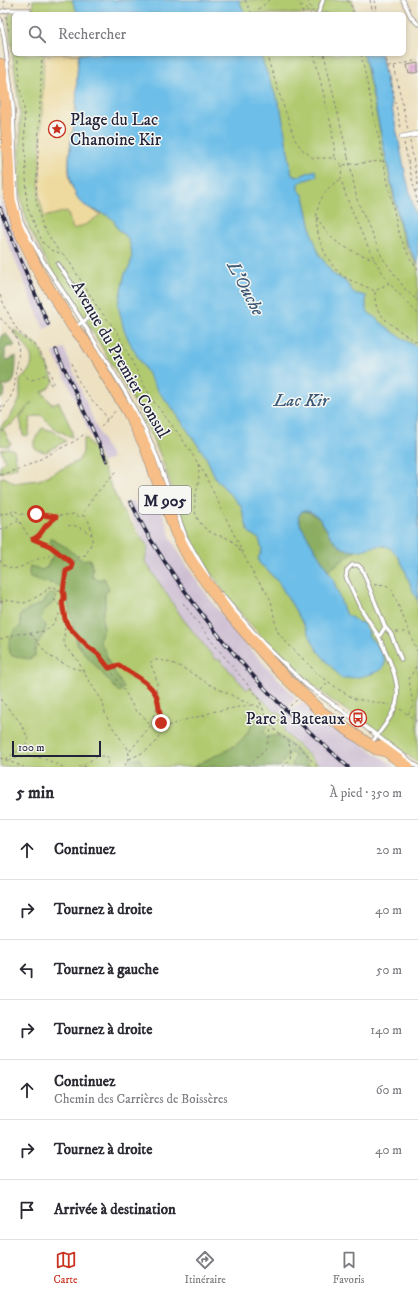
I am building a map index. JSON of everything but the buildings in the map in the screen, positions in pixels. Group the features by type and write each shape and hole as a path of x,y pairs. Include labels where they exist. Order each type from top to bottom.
{"main road":[{"name":"Avenue du Premier Consul","path":"0,64 5,99 10,200 21,236 40,274 77,324 83,338 122,402 145,446 176,533 189,558 226,610 278,670 311,703 336,723 376,749 384,751"},
{"name":"Avenue du Premier Consul","path":"262,652 314,700 375,739 384,751 408,767"},
{"name":"Avenue du Premier Consul","path":"336,723 345,725 366,740 375,739"}],"street":[{"path":"402,137 418,134"}],"lane":[{"path":"319,12 323,0"},
{"path":"403,0 411,17 418,24"},
{"path":"0,12 5,10 29,10"},
{"name":"Avenue du Premier Consul","path":"0,18 4,36 13,107 16,198 21,220 77,324 126,395 145,429 158,457 186,538 196,557 211,579"},
{"path":"58,264 90,310 87,319 77,324"},
{"path":"375,739 396,706 397,690 390,660 379,636 360,607 346,577 347,570 350,566 355,565 360,567 370,587 385,627 391,634 401,659"},
{"name":"Avenue du Premier Consul","path":"218,590 239,617 259,639 302,682 375,739 418,767"},
{"path":"379,636 385,627"}],"path":[{"path":"4,0 9,36 4,36"},
{"path":"244,0 251,12"},
{"path":"256,12 269,0"},
{"path":"297,0 309,12"},
{"path":"307,0 313,12"},
{"path":"347,0 353,12"},
{"path":"370,0 373,12 376,11"},
{"path":"374,0 376,11"},
{"path":"300,3 302,12"},
{"path":"17,56 20,76 19,87 24,108 27,167 26,202 30,216 41,240 51,250 59,252"},
{"path":"42,56 36,200 42,225 59,252 67,258 98,308 116,330 154,402 181,437 198,463 255,577 271,600 276,627 279,634 316,672 338,689 355,699 396,706 418,722"},
{"path":"267,56 295,140 303,150 313,158 335,158"},
{"path":"314,56 332,129 335,158 342,165"},
{"path":"324,56 357,200 382,257 405,289 418,301"},
{"path":"361,56 398,231 409,257 418,270"},
{"path":"385,56 418,205"},
{"path":"388,67 418,60"},
{"path":"394,66 418,185"},
{"path":"342,165 383,161"},
{"path":"342,165 340,179 360,232 389,283 418,314"},
{"path":"340,179 328,188 319,203 316,216 319,238 331,262 340,274 375,291"},
{"path":"414,191 418,190"},
{"path":"316,216 328,234 341,245 362,256 374,259"},
{"path":"375,291 389,283"},
{"path":"375,291 376,306 379,313 418,343"},
{"path":"0,295 18,330 37,348 42,355 53,380 53,385 51,385 47,376 44,375 32,380 24,377 17,364"},
{"path":"0,318 7,324 16,337 19,348 14,389 0,414"},
{"path":"72,363 78,380 88,396 100,408 106,418 106,421"},
{"path":"101,427 122,402"},
{"path":"0,407 6,404"},
{"path":"0,475 25,467 75,440 86,432"},
{"path":"198,463 200,471 195,502 196,517 207,530 214,534 228,538 233,542 246,559"},
{"path":"83,516 88,505 101,487 106,484 117,471"},
{"path":"10,514 13,510 21,514 36,514 56,517 74,514 87,518 92,535 92,542 87,549 86,555 80,556 72,563 72,568 66,571 62,602 62,609 65,619 68,626 86,645 98,654 124,690 135,710 146,719 150,726"},
{"path":"0,514 10,514 17,517 29,537 54,550 72,563"},
{"path":"33,539 39,537 46,525 56,517"},
{"path":"0,529 7,528 16,521 20,522"},
{"path":"68,526 71,525 79,527 92,535"},
{"path":"0,560 3,565 13,569 49,556 54,550"},
{"path":"370,587 381,584 389,587 418,653"},
{"path":"0,602 6,600 23,603 28,602 45,592 48,587 54,587 63,591"},
{"path":"59,589 54,599 62,609"},
{"path":"183,603 213,643 258,697 268,721 276,731 288,741 299,747 318,767"},
{"path":"0,639 16,634 44,631 54,624 62,609"},
{"path":"65,619 64,642 66,648 77,660 103,702 105,713 109,722 129,751 128,760 124,767"},
{"path":"391,634 409,632"},
{"path":"31,633 49,656 73,668 82,670"},
{"path":"128,760 153,745 159,737 162,727 156,694 156,680 150,663 153,660 164,660 180,666 219,689 242,701 247,701 251,705"},
{"path":"407,715 414,705 409,679 418,663"},
{"path":"109,668 119,665 144,682 156,694"},
{"path":"321,690 328,682"},
{"path":"290,706 300,697"},
{"path":"0,699 20,722 28,738 26,746 4,760"},
{"path":"152,724 162,727 206,715 211,712 251,705 255,705 263,709"},
{"path":"129,751 152,724 153,717 158,707"},
{"path":"248,767 266,748 272,726 275,725 282,714"},
{"path":"282,767 289,762 290,759 291,752 288,741"},
{"path":"79,767 95,758 103,756 109,759 106,767"},
{"path":"9,761 18,758 36,757 46,759 63,767"},
{"path":"0,758 24,767"},
{"path":"83,766 88,767"}],"shaded area":[{"path":"0,195 8,219 53,325 44,329 0,224"},
{"path":"64,348 97,429 112,458 102,463 69,385 53,353"},
{"path":"156,493 171,538 188,568 217,609 248,647 296,698 289,706 293,710 301,702 396,767 321,767 284,732 286,719 275,712 250,687 247,690 220,660 215,659 183,619 145,561 148,547 124,504 133,500 137,508"}],"green space":[{"path":"33,0 352,0 355,12 33,12"},
{"name":"Lac Kir","path":"9,13 12,13 12,50 8,19"},
{"name":"Lac Kir","path":"13,56 364,56 401,232 407,248 418,266 418,763 301,676 274,650 242,615 198,553 189,535 160,454 135,403 88,324 48,264 29,228 22,203 20,183 20,111"},
{"path":"14,330 39,346 54,382 49,388 42,392 52,404 59,402 72,431 72,437 55,428 42,415 31,417 28,436 23,435 20,417 32,402 11,425 0,429 0,427 9,419 20,399 20,380 31,367 32,361 28,349 13,331"},
{"path":"6,334 15,345 13,347 9,346 5,349 5,358 8,360 16,356 16,370 12,383 3,386 5,391 4,396 0,399 0,338 2,335"},
{"path":"42,428 53,431 66,441 46,452 37,450 34,447 34,441"},
{"path":"0,429 3,429 11,444 7,446 0,445"},
{"path":"86,438 95,451 122,510 148,547 145,561 183,619 215,659 220,660 247,690 250,687 275,712 279,712 286,719 284,732 321,767 0,767 0,478 4,477 14,483 39,480 78,461 83,453 83,440"},
{"path":"8,448 14,450 17,467 0,473 0,466 5,461 1,450"},
{"path":"302,511 306,511 319,518 328,532 345,549 355,551 328,571 301,526 298,517"},
{"path":"50,538 64,546 82,560 90,559 93,570 92,577 98,580 104,578 109,589 105,594 105,607 102,617 104,629 99,640 106,653 108,661 124,688 119,692 77,643 65,591 55,584 30,578 30,566 42,570 47,567 57,548 51,544"},
{"path":"54,593 56,594 54,602 45,610 40,619 46,625 44,633 36,648 35,656 27,659 12,656 9,643 14,631 21,626 20,618 22,613 44,602 48,595"},
{"path":"250,708 260,712 268,726 263,732 268,737 276,736 286,740 300,754 309,767 293,767 292,763 295,757 291,752 279,767 194,767 235,746 241,740 252,724 248,715"},
{"path":"139,758 145,767 125,767 130,761"}],"sand":[{"name":"Plage du Lac Chanoine Kir","path":"44,56 79,56 76,105 69,156 69,170 71,184 77,196 86,206 101,214 87,224 73,229 67,211 44,217 39,197"}],"water":[{"path":"72,0 239,0 244,12 77,12"},
{"name":"Lac Kir","path":"79,56 261,56 281,110 292,175 297,177 315,170 317,176 300,182 298,184 298,189 304,196 313,237 319,254 333,274 345,281 354,293 366,296 366,308 368,312 393,332 418,348 418,601 400,560 391,549 379,546 356,551 346,549 336,543 315,514 309,511 302,511 298,517 301,526 333,579 345,613 359,623 362,622 369,632 368,635 383,655 385,662 384,666 380,670 359,677 341,678 317,650 279,583 259,563 258,559 262,549 259,539 248,531 241,506 216,479 206,457 173,409 158,391 132,347 124,330 118,305 125,273 130,264 132,254 131,248 127,238 120,231 114,221 106,215 83,204 76,195 72,185 69,164 76,112"},
{"path":"364,56 381,56 406,177 418,224 418,264 401,229"}],"railway":[{"path":"0,208 48,324"},
{"path":"56,350 107,461"},
{"path":"131,502 140,521 165,562 214,630 250,672 287,711 348,767"}],"place":[{"name":"Plage du Lac Chanoine Kir","path":"57,129"},
{"name":"Parc à Bateaux","path":"358,718"}],"route":[{"path":"36,514 56,517 46,525 39,537 33,539 50,546 72,563 72,568 66,571 63,591 64,599 62,602 62,609 68,626 86,645 98,654 109,668 119,665 144,682 156,694 161,723"}],"water label":[{"name":"L'Ouche","path":"246,288"}]}
